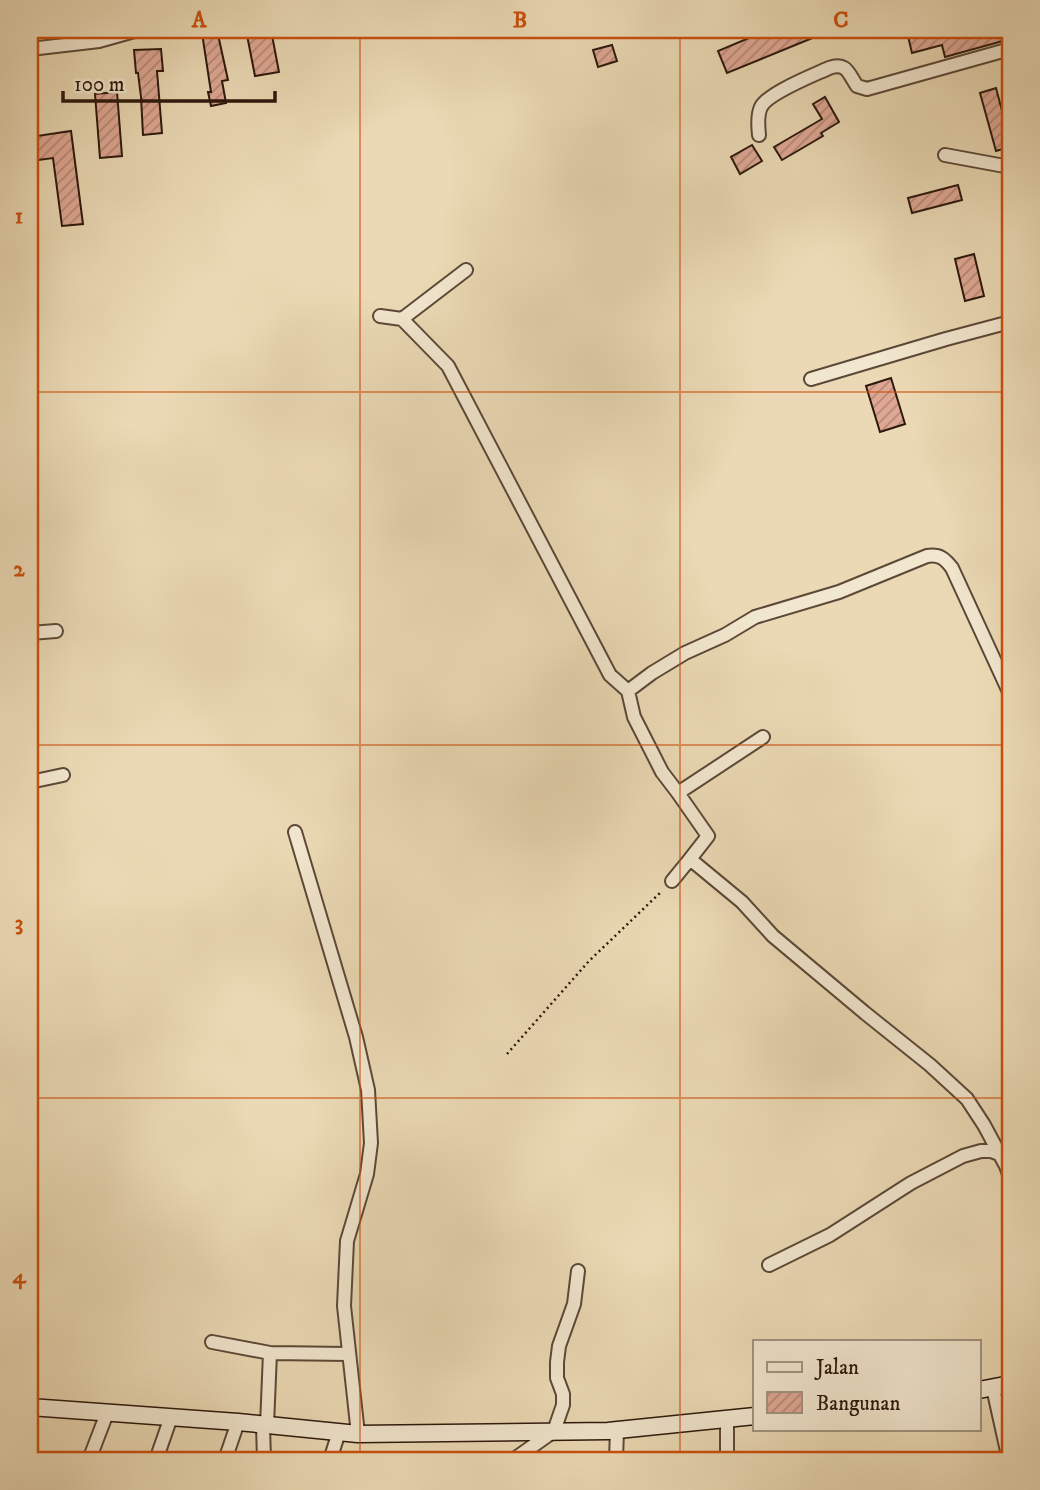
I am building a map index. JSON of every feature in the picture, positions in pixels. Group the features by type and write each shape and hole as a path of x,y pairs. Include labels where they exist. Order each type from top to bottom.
{"street":[{"path":"30,49 99,41 138,30"},
{"path":"759,135 758,117 761,106 770,97 837,65 847,70 857,86 867,89 1010,49"},
{"path":"945,155 1010,167"},
{"path":"402,319 466,270"},
{"path":"380,316 402,319 448,366 610,675 628,691 634,717 662,772 708,836 672,881"},
{"path":"811,379 1010,322"},
{"path":"628,691 685,653 725,635 755,617 839,592 933,555 940,556 952,568 1010,694"},
{"path":"30,633 56,631"},
{"path":"678,793 763,737"},
{"path":"30,782 63,775"},
{"path":"295,832 356,1037 368,1090 371,1143 367,1174 347,1241 344,1306 358,1434"},
{"path":"690,859 742,902 773,936 959,1091 984,1125 1010,1177"},
{"path":"769,1265 830,1235 911,1183 963,1156 982,1151 999,1154"},
{"path":"513,1460 554,1432 563,1405 558,1378 559,1346 573,1304 578,1271"},
{"path":"212,1342 270,1353 349,1354"},
{"path":"264,1460 270,1353"},
{"path":"1009,1460 986,1389 1010,1384"},
{"path":"30,1408 238,1422 358,1434 617,1430 753,1416"},
{"path":"89,1460 107,1413"},
{"path":"156,1460 171,1417"},
{"path":"727,1418 727,1460"},
{"path":"225,1460 238,1422"},
{"path":"616,1460 617,1430"},
{"path":"330,1460 340,1433"}],"path":[{"path":"507,1054 589,961 672,881"}],"building":[{"path":"217,30 228,80 222,81 226,103 211,106 202,33"},
{"path":"246,30 271,30 279,72 255,76"},
{"path":"768,30 832,30 727,73 718,51"},
{"path":"1010,30 1010,39 945,57 942,45 912,53 907,32"},
{"path":"612,45 617,61 598,67 593,50"},
{"path":"161,49 163,71 157,71 162,133 143,135 134,50"},
{"path":"996,88 1010,147 996,151 980,93"},
{"path":"117,92 122,156 100,158 95,94"},
{"path":"825,97 839,122 821,133 823,136 782,160 774,147 822,119 813,104"},
{"path":"71,131 83,224 62,226 53,158 30,161 30,137"},
{"path":"752,145 762,161 740,174 731,157"},
{"path":"958,185 962,200 912,213 908,198"},
{"path":"974,254 984,296 965,301 955,259"},
{"path":"891,378 905,424 880,432 866,386"}]}
